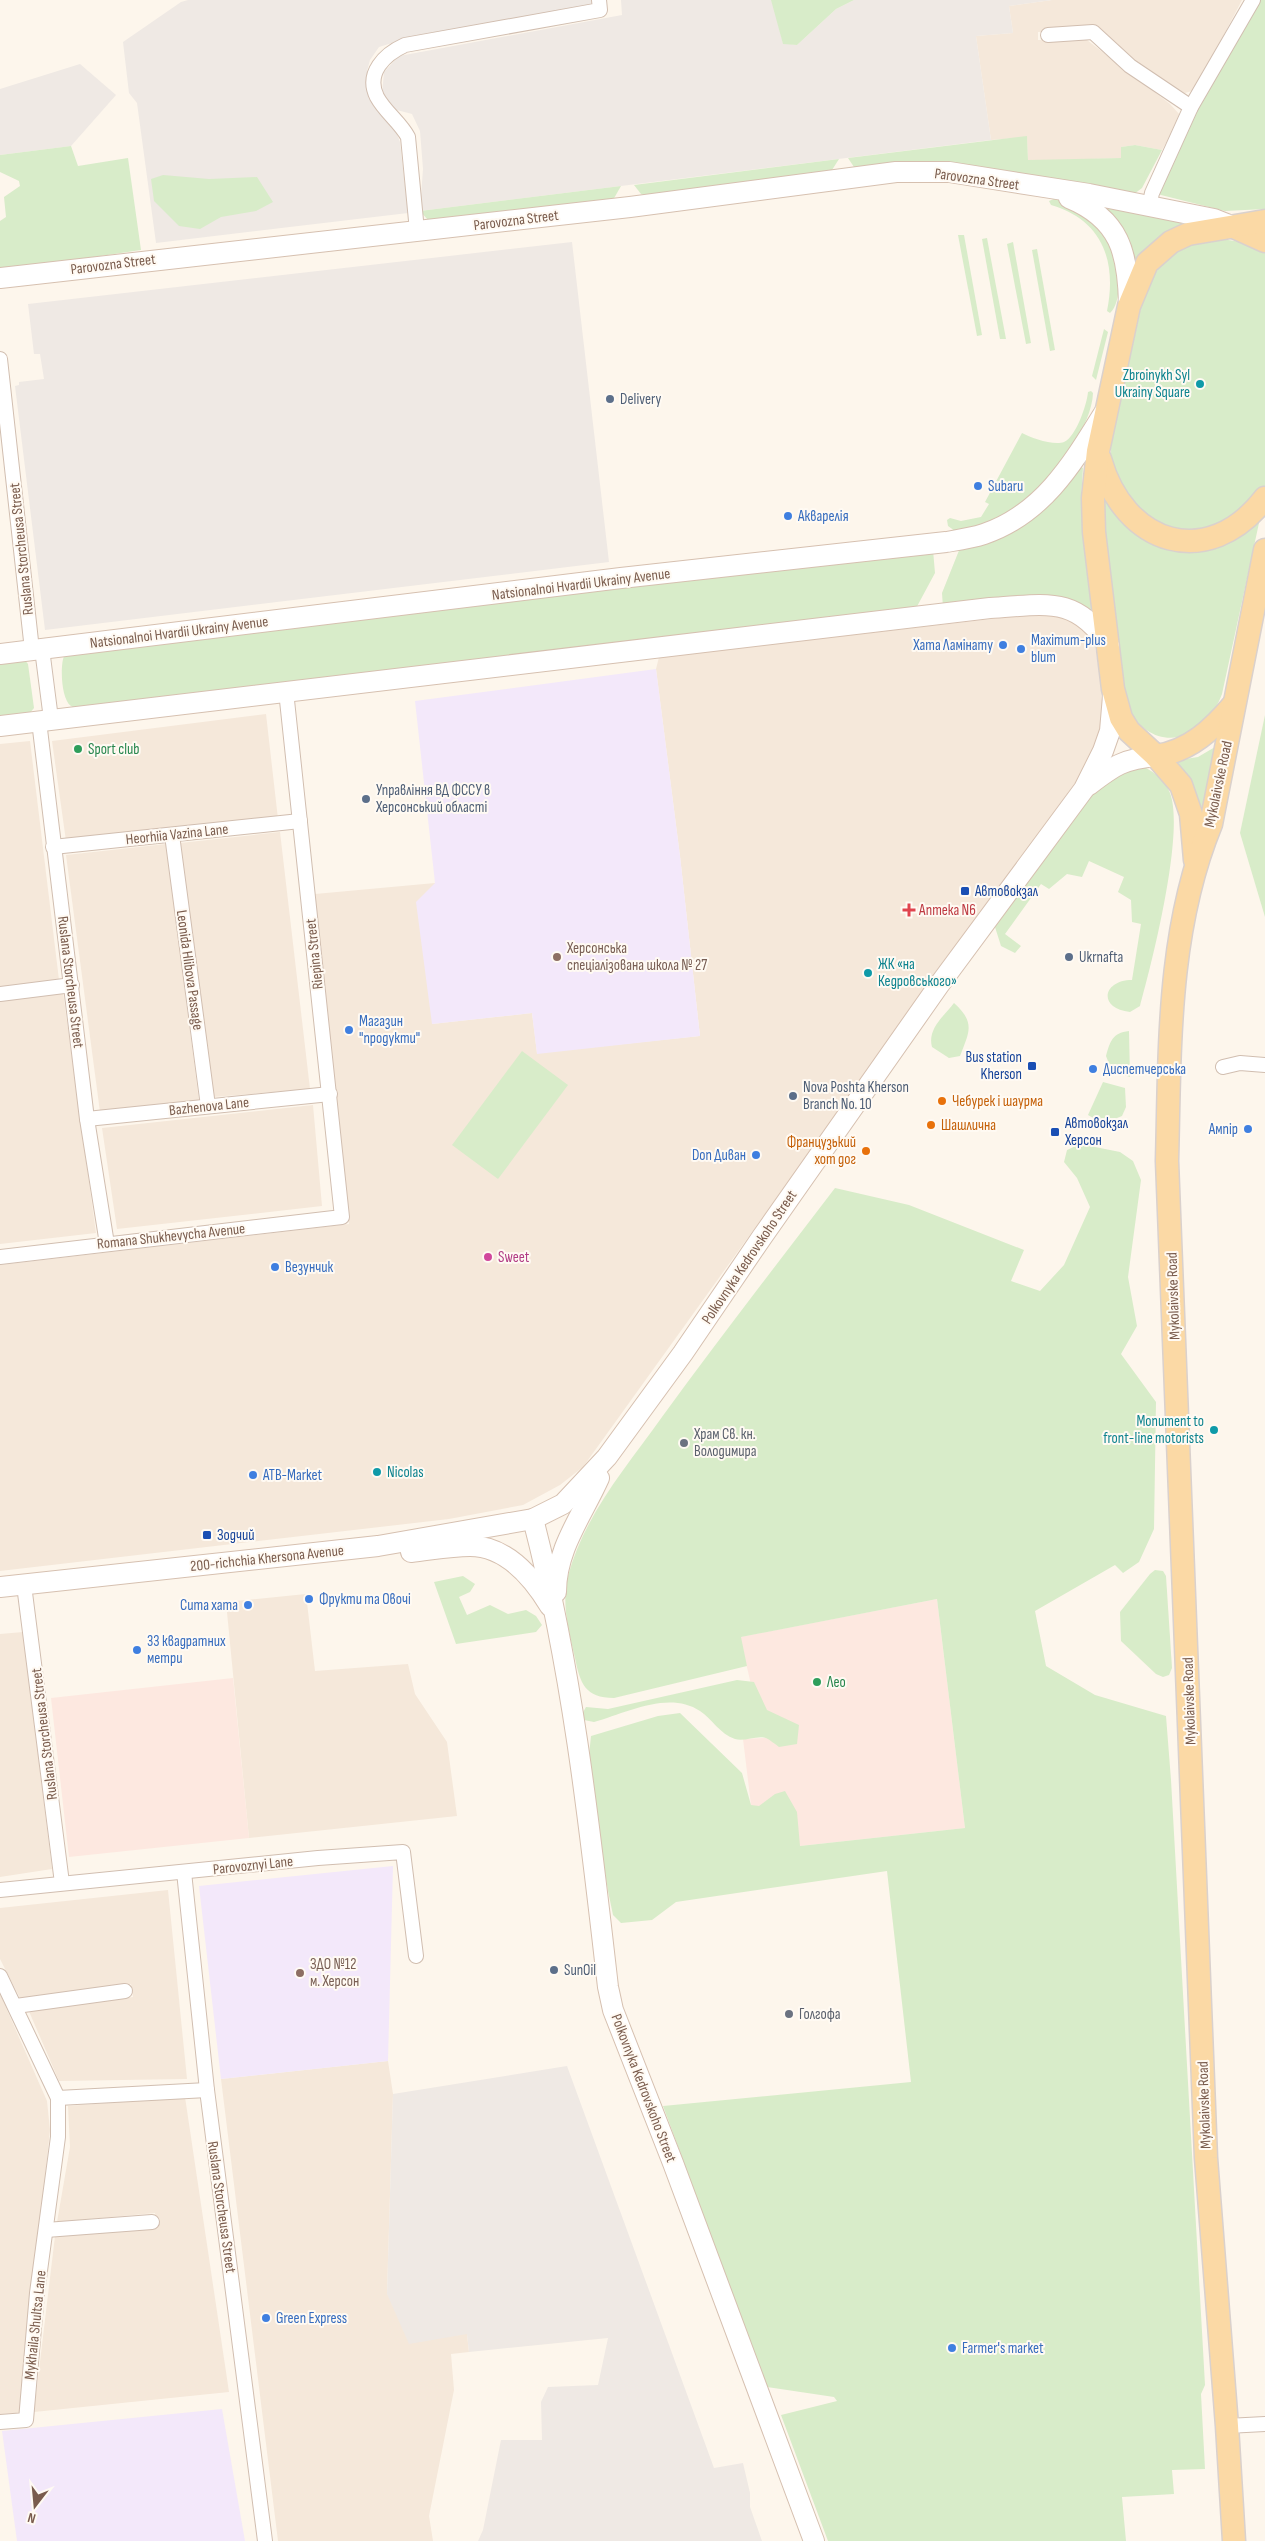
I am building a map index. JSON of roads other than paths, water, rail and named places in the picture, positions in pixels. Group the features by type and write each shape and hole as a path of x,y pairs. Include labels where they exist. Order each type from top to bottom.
{"main road":[{"path":"1265,221 1188,234 1157,252 1147,263 1129,306 1106,410 1098,451 1092,513 1114,689 1121,718 1129,731 1156,756 1168,754 1196,742 1215,727 1234,704 1265,550"},
{"path":"1234,227 1265,241"},
{"path":"1098,451 1110,487 1119,503 1138,523 1160,535 1185,540 1212,538 1240,525 1265,498"},
{"name":"Mykolaivske Road","path":"1234,704 1211,824 1196,862 1185,911 1170,1014 1167,1161 1206,2158 1234,2541"},
{"name":"Mykolaivske Road","path":"1156,756 1181,785 1187,798 1196,862"}],"street":[{"path":"417,231 408,137 402,126 377,97 374,86 377,68 382,60 394,50 405,45 600,10 599,0"},
{"path":"1150,206 1152,193 1191,107 1253,0"},
{"path":"1048,35 1093,32 1130,66 1191,107"},
{"name":"Parovozna Street","path":"0,278 417,231 896,172 949,172 1150,206 1214,219 1234,227"},
{"name":"Parovozna Street","path":"1031,186 1088,206 1106,221 1121,245 1126,258 1129,306"},
{"name":"Ruslana Storcheusa Street","path":"0,359 45,720 53,847 72,984 87,1119 107,1244"},
{"name":"Natsionalnoi Hvardii Ukrainy Avenue","path":"0,654 621,578 946,542 984,535 1020,518 1057,484 1106,410"},
{"path":"0,726 286,691 1017,607 1063,606 1092,623 1109,646"},
{"name":"Polkovnyka Kedrovskoho Street","path":"814,2541 673,2163 613,2010 608,1988 586,1791 556,1615 533,1519 563,1504 607,1457 683,1353 939,985 1084,789 1103,751 1110,731 1114,689"},
{"name":"Riepina Street","path":"286,691 342,1217"},
{"name":"Polkovnyka Kedrovskoho Street","path":"1084,789 1122,762 1133,758 1156,756"},
{"name":"Heorhiia Vazina Lane","path":"53,847 300,821"},
{"name":"Leonida Hlibova Passage","path":"172,835 208,1106"},
{"path":"0,994 72,984"},
{"path":"1223,1067 1240,1063 1265,1064"},
{"name":"Bazhenova Lane","path":"87,1119 330,1094"},
{"name":"Romana Shukhevycha Avenue","path":"0,1257 342,1217"},
{"name":"Polkovnyka Kedrovskoho Street","path":"556,1615 556,1587 567,1538 593,1491 607,1457"},
{"name":"200-richchia Khersona Avenue","path":"0,1587 378,1546 533,1519"},
{"name":"Polkovnyka Kedrovskoho Street","path":"378,1546 410,1552 471,1546 504,1556 524,1572 542,1593 556,1615"},
{"name":"Ruslana Storcheusa Street","path":"24,1585 62,1883"},
{"name":"Parovoznyi Lane","path":"0,1890 318,1858 403,1852 416,1956"},
{"name":"Ruslana Storcheusa Street","path":"184,1872 207,2090 265,2541"},
{"name":"Mykhaila Shultsa Lane","path":"0,1976 16,2006 58,2098 58,2137 38,2293 26,2420 0,2422"},
{"path":"16,2006 125,1991"},
{"path":"58,2098 207,2090"},
{"path":"46,2230 152,2222"},
{"path":"1227,2426 1265,2424"}],"place":[{"name":"Zbroinykh Syl Ukrainy Square","path":"1200,384"},
{"name":"Delivery","path":"610,399"},
{"name":"Subaru","path":"978,486"},
{"name":"Акварелія","path":"788,516"},
{"name":"Хата Ламінату","path":"1003,645"},
{"name":"Maximum-plus blum","path":"1021,649"},
{"name":"Sport club","path":"78,749"},
{"name":"Управління ВД ФССУ в Херсонський області","path":"366,799"},
{"name":"Автовокзал","path":"965,891"},
{"name":"Аптека N6","path":"909,910"},
{"name":"Херсонська спеціалізована школа № 27","path":"557,957"},
{"name":"Ukrnafta","path":"1069,957"},
{"name":"ЖК «на Кедровського»","path":"868,973"},
{"name":"Магазин \"продукти\"","path":"349,1030"},
{"name":"Bus station Kherson","path":"1032,1066"},
{"name":"Диспетчерська","path":"1093,1069"},
{"name":"Nova Poshta Kherson Branch No. 10","path":"793,1096"},
{"name":"Чебурек і шаурма","path":"942,1101"},
{"name":"Шашлична","path":"931,1125"},
{"name":"Ампір","path":"1248,1129"},
{"name":"Автовокзал Херсон","path":"1055,1132"},
{"name":"Французький хот дог","path":"866,1151"},
{"name":"Don Диван","path":"756,1155"},
{"name":"Sweet","path":"488,1257"},
{"name":"Везунчик","path":"275,1267"},
{"name":"Monument to front-line motorists","path":"1214,1430"},
{"name":"Храм Св. кн. Володимира","path":"684,1443"},
{"name":"Nicolas","path":"377,1472"},
{"name":"ATB-Market","path":"253,1475"},
{"name":"Зодчий","path":"207,1535"},
{"name":"Фрукти та Овочі","path":"309,1599"},
{"name":"Сита хата","path":"248,1605"},
{"name":"33 квадратних метри","path":"137,1650"},
{"name":"Лео","path":"817,1682"},
{"name":"SunOil","path":"554,1970"},
{"name":"ЗДО №12 м. Херсон","path":"300,1973"},
{"name":"Голгофа","path":"789,2014"},
{"name":"Green Express","path":"266,2318"},
{"name":"Farmer's market","path":"952,2348"}]}
